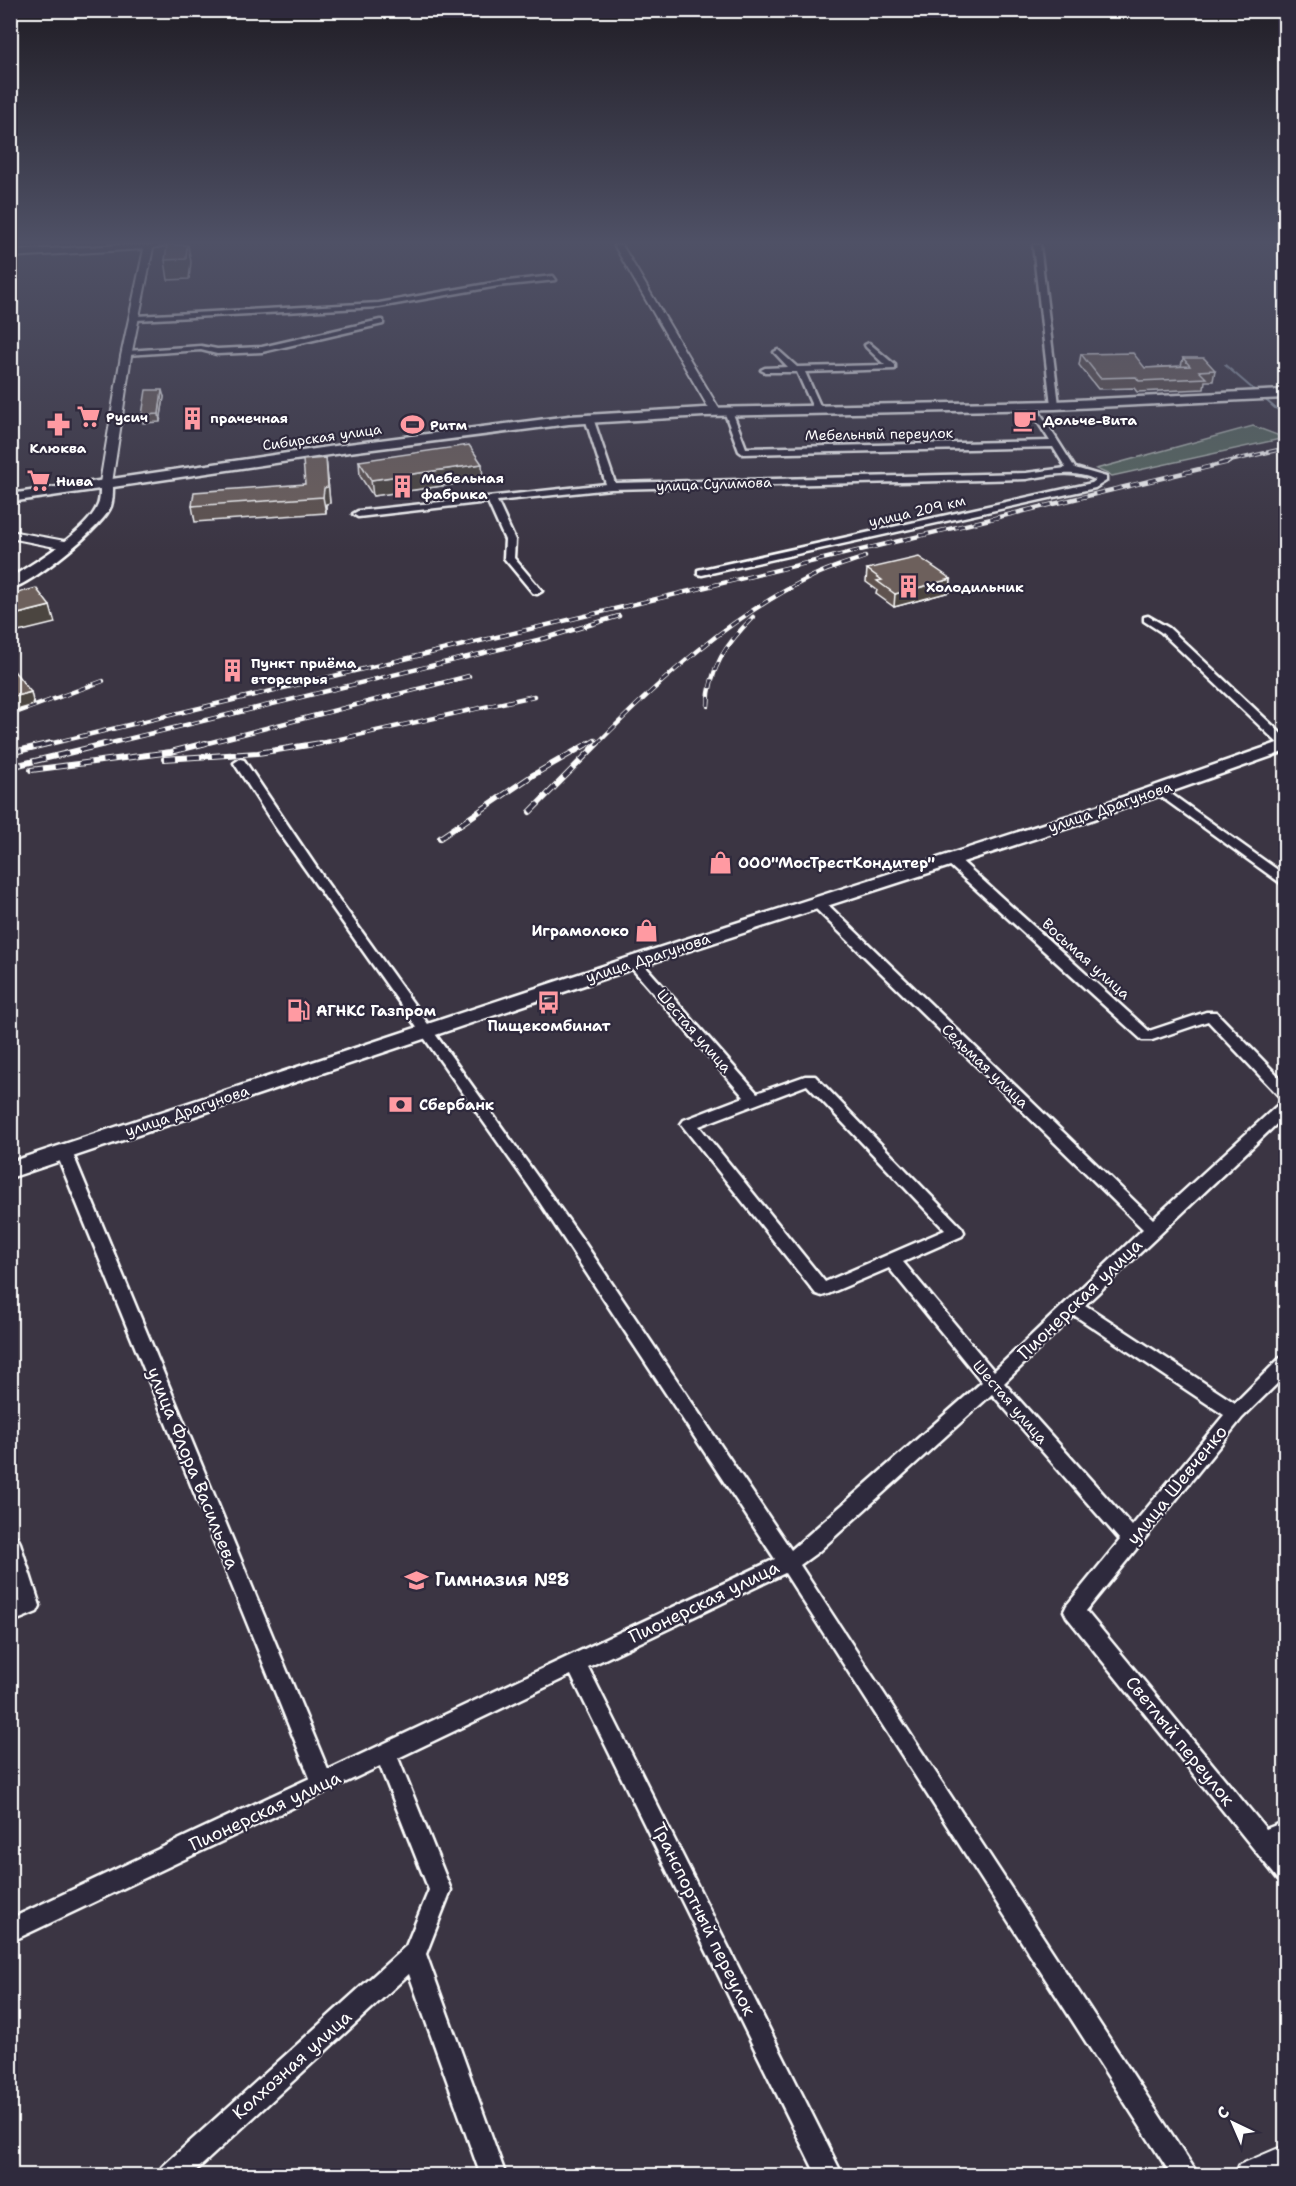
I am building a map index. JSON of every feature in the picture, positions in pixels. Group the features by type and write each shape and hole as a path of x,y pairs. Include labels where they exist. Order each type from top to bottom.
{"main road":[{"name":"Сибирская улица","path":"10,498 349,448 589,418 716,412 1055,405 1286,394"},
{"path":"10,585 65,545 99,514 104,506 106,483"},
{"name":"улица Драгунова","path":"10,1170 634,962 952,860 1286,745"}],"street":[{"path":"106,483 129,347"},
{"path":"127,353 201,348 212,353 270,347"},
{"path":"675,347 716,412"},
{"path":"678,347 716,412"},
{"path":"765,370 891,367 871,347"},
{"path":"1048,347 1055,405"},
{"path":"778,352 797,370 818,410"},
{"path":"1031,405 1072,470"},
{"name":"Мебельный переулок","path":"716,412 743,451 1057,444"},
{"path":"589,418 611,486"},
{"name":"улица Сулимова","path":"357,514 611,486 1026,476 1072,470"},
{"name":"улица 209 км","path":"702,572 1095,485 1103,479 1088,471 1072,470"},
{"path":"492,500 510,540 509,558 537,591"},
{"path":"10,534 65,545"},
{"path":"1148,619 1165,630 1286,745"},
{"path":"240,763 379,969 575,1241 789,1562 1187,2175"},
{"path":"1160,790 1286,883"},
{"name":"Восьмая улица","path":"952,860 1148,1037 1211,1016 1286,1094"},
{"name":"Седьмая улица","path":"818,903 1153,1228"},
{"name":"Шестая улица","path":"634,962 754,1100"},
{"path":"810,1079 956,1232 822,1290 689,1124 754,1100 810,1079"},
{"name":"Пионерская улица","path":"10,1931 789,1562 811,1546 993,1383 1153,1228 1286,1106"},
{"name":"улица Флора Васильева","path":"64,1152 323,1784"},
{"name":"Шестая улица","path":"892,1260 993,1383 1132,1540"},
{"path":"1073,1306 1236,1413"},
{"name":"улица Шевченко","path":"1074,1611 1236,1413 1286,1363"},
{"path":"10,1543 30,1606 10,1614"},
{"name":"Светлый переулок","path":"1074,1611 1286,1870"},
{"name":"Транспортный переулок","path":"576,1664 831,2175"},
{"path":"386,1754 440,1890 414,1954 494,2175"},
{"path":"1262,1841 1286,1832"},
{"name":"Колхозная улица","path":"171,2175 414,1954"},
{"path":"1251,2175 1286,2160"}],"green space":[{"path":"1253,426 1285,438 1112,476 1096,469"}],"building":[{"path":"1133,353 1145,368 1190,366 1183,358 1204,358 1215,370 1199,371 1206,378 1139,381 1136,377 1100,378 1081,354"},
{"path":"146,390 162,390 159,414 142,415"},
{"path":"469,445 482,464 371,480 359,461"},
{"path":"326,458 328,487 324,488 323,497 192,506 194,492 305,484 303,460"},
{"path":"919,557 951,579 895,594 877,581 882,580 867,569"},
{"path":"36,588 50,606 10,616 10,595"},
{"path":"10,666 31,692 10,698"}],"waterway":[{"path":"1225,365 1275,408 1286,413"}],"railway":[{"path":"1222,463 1286,448"},
{"path":"45,745 1229,462"},
{"path":"597,744 671,673 753,610 813,576 865,557"},
{"path":"103,745 546,638 619,616"},
{"path":"708,706 712,680 721,657 753,617"},
{"path":"200,745 469,676"},
{"path":"10,715 103,681"},
{"path":"313,745 534,696"},
{"path":"587,745 595,740"},
{"path":"10,753 51,743"},
{"path":"10,767 109,743"},
{"path":"31,770 171,752 206,743"},
{"path":"164,759 258,753 321,743"},
{"path":"440,838 533,775 589,743"},
{"path":"530,812 597,744"}],"place":[{"name":"Русич","path":"88,417"},
{"name":"прачечная","path":"192,418"},
{"name":"Дольче-Вита","path":"1025,420"},
{"name":"Клюква","path":"58,424"},
{"name":"Ритм","path":"412,425"},
{"name":"Нива","path":"38,481"},
{"name":"Мебельная фабрика","path":"403,486"},
{"name":"Холодильник","path":"908,587"},
{"name":"Пункт приёма вторсырья","path":"233,671"},
{"name":"ООО\"МосТрестКондитер\"","path":"720,863"},
{"name":"Играмолоко","path":"647,931"},
{"name":"Пищекомбинат","path":"549,1002"},
{"name":"АГНКС Газпром","path":"298,1011"},
{"name":"Сбербанк","path":"401,1105"},
{"name":"Гимназия №8","path":"417,1580"}]}
